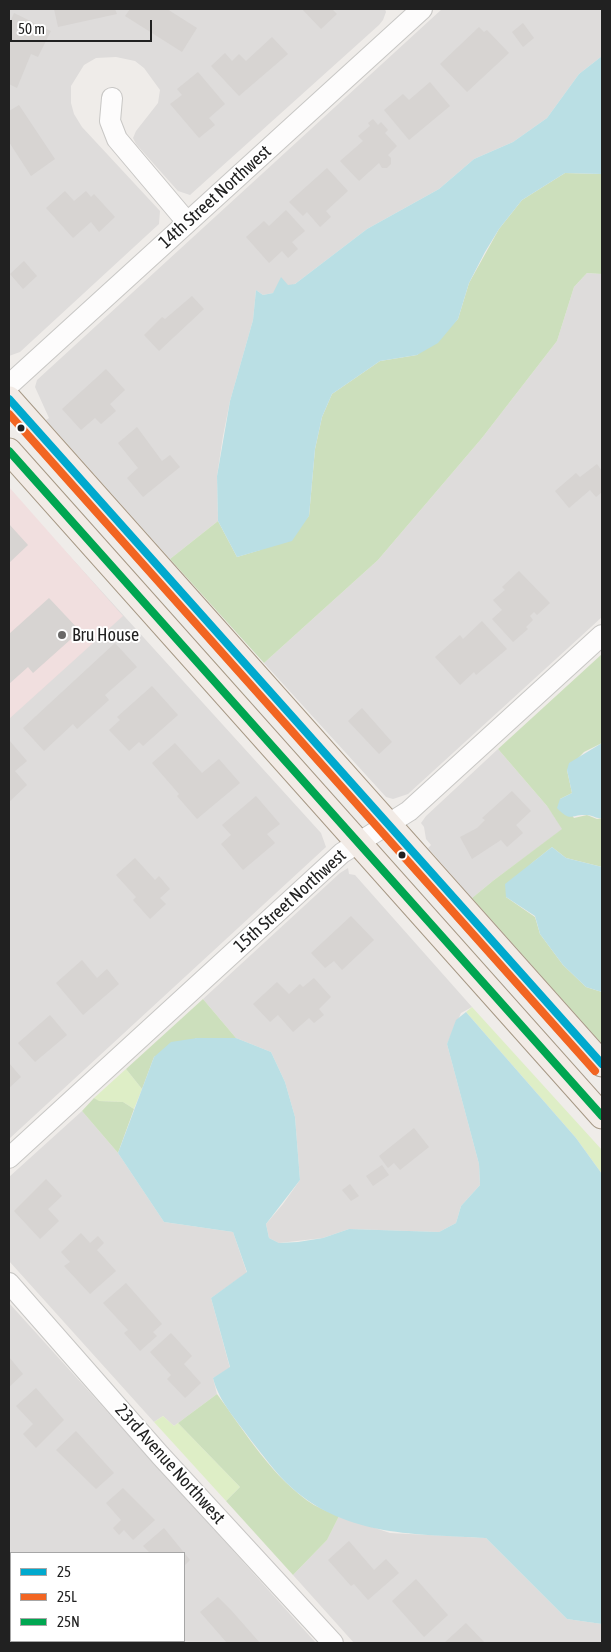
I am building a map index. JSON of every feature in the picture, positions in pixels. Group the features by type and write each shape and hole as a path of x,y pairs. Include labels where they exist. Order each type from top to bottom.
{"main road":[{"path":"9,399 391,824 602,1064"},
{"path":"9,452 602,1116"}],"street":[{"name":"14th Street Northwest","path":"9,385 413,12"},
{"path":"112,98 110,121 117,139 187,222"},
{"name":"15th Street Northwest","path":"9,1158 320,873 358,842 409,812 602,635"},
{"name":"23rd Avenue Northwest","path":"9,1283 160,1455 332,1643"}],"shaded area":[{"path":"9,9 385,9 386,12 379,25 190,195 178,191 136,144 133,138 136,131 158,103 160,90 144,68 135,61 116,57 96,58 84,65 71,86 71,103 74,114 82,127 160,211 159,224 20,352 9,356"},
{"path":"442,9 602,9 602,56 579,74 547,118 513,142 474,159 439,189 367,229 295,284 263,295 256,290 253,320 230,401 223,436 217,476 218,521 170,559 46,420 49,418 35,387 37,380"},
{"path":"587,273 602,274 602,617 408,794 393,799 386,797 264,663 378,560 482,438 557,341 574,287"},
{"path":"9,487 123,616 9,719"},
{"path":"47,531 321,833 326,847 9,1139 9,567"},
{"path":"498,749 547,806 563,829 472,898 428,848 431,845 426,839 424,827 421,823 426,816"},
{"path":"348,868 349,874 355,875 472,1007 461,1013 447,1044 479,1164 480,1185 461,1206 456,1223 439,1232 349,1229 323,1238 279,1243 269,1238 266,1224 300,1180 295,1117 285,1082 271,1052 236,1038 203,999 340,873"},
{"path":"82,1111 118,1153 164,1222 233,1232 247,1273 211,1298 230,1368 213,1378 217,1394 174,1426 163,1416 154,1422 9,1261 9,1177"},
{"path":"9,1303 316,1643 9,1643"},
{"path":"339,1516 390,1533 486,1538 567,1619 602,1624 602,1643 354,1643 293,1575 327,1540"}],"green space":[{"path":"565,173 602,174 602,274 587,273 574,287 557,341 482,438 378,560 264,663 170,559 218,521 237,557 260,550 309,516 315,449 322,417 332,394 380,361 417,355 458,319 469,283 499,229 522,200"},
{"path":"602,654 602,743 584,752 567,770 572,793 560,799 574,818 587,815 597,819 602,818 602,867 566,858 552,847 532,863 506,897 535,917 540,934 563,965 586,987 602,992 602,1044 472,898 562,829 547,806 498,749"},
{"path":"203,999 236,1038 197,1038 154,1057 142,1089 126,1069"},
{"path":"472,1007 602,1150 602,1174 576,1138 466,1012"},
{"path":"126,1069 142,1089 134,1109 123,1102 98,1101 94,1098"},
{"path":"94,1098 99,1101 123,1102 134,1109 118,1153 82,1111"},
{"path":"217,1394 249,1439 285,1482 314,1505 339,1516 327,1540 293,1575 226,1501 240,1487 178,1423"},
{"path":"163,1416 174,1426 178,1423 240,1487 226,1501 154,1422"}],"water":[{"path":"602,56 602,174 565,173 522,200 499,229 485,252 469,283 458,319 438,343 417,355 380,361 332,394 322,417 315,449 309,516 292,541 237,557 218,521 217,476 230,401 253,320 256,290 263,295 273,293 281,277 288,285 295,284 367,229 439,189 474,159 513,142 547,118 579,74"},
{"path":"602,743 602,818 588,815 568,817 557,808 560,799 572,793 567,770 569,763"},
{"path":"552,847 566,858 602,867 602,992 586,987 563,965 540,934 535,916 506,897 505,884"},
{"path":"466,1012 576,1138 602,1174 602,1624 567,1619 486,1538 409,1533 359,1524 336,1516 313,1504 286,1483 228,1410 219,1395 213,1378 230,1367 211,1298 247,1272 233,1232 164,1222 118,1153 154,1057 171,1042 197,1038 236,1038 271,1052 285,1082 295,1117 300,1180 266,1224 269,1238 279,1243 298,1242 323,1238 349,1229 439,1232 456,1223 461,1206 480,1185 479,1164 447,1044 456,1020"}],"building":[{"path":"54,9 115,9 117,14 58,27"},
{"path":"130,9 167,9 197,28 182,52 125,16"},
{"path":"302,9 332,9 337,14 321,29"},
{"path":"14,13 51,31 38,57 31,54 17,88 9,84 9,24"},
{"path":"523,23 534,38 523,47 512,32"},
{"path":"479,27 484,32 487,30 509,53 467,92 440,64"},
{"path":"272,37 288,54 239,96 211,66 225,53 232,61 239,54 246,61"},
{"path":"198,72 225,104 209,118 215,125 199,138 170,104 182,95 177,89"},
{"path":"430,82 450,106 409,140 384,110 403,94 409,100"},
{"path":"19,105 55,159 31,176 9,142 9,111"},
{"path":"373,119 378,125 381,122 388,130 385,133 397,146 388,155 391,158 391,164 387,168 382,168 379,163 359,181 340,161 363,141 358,136 370,126 368,123"},
{"path":"327,168 348,191 326,211 331,217 320,227 307,212 303,216 289,202"},
{"path":"65,191 74,201 86,191 91,197 94,194 115,217 99,232 91,222 73,238 46,208"},
{"path":"286,210 305,231 292,242 298,249 288,258 282,251 269,263 246,237 264,221 269,226"},
{"path":"24,261 37,276 23,289 10,274"},
{"path":"192,296 204,309 159,351 144,335 162,317 165,319"},
{"path":"106,369 125,390 110,404 116,411 101,424 95,418 81,430 62,409"},
{"path":"137,427 162,461 170,455 180,467 143,497 127,478 138,468 118,443"},
{"path":"597,464 602,471 602,492 596,497 590,490 569,508 555,491 576,473 580,477"},
{"path":"9,524 28,545 9,563"},
{"path":"519,571 550,603 537,615 534,612 530,616 533,620 526,627 528,629 513,642 492,619 502,610 493,600 505,590 502,587"},
{"path":"49,598 80,631 33,673 28,667 9,684 9,634"},
{"path":"482,621 507,649 476,675 474,672 460,685 435,657 460,635 463,639"},
{"path":"115,643 137,667 105,695 109,700 77,729 73,724 44,751 23,728"},
{"path":"152,686 178,715 143,746 139,742 129,751 109,730 120,720 117,717"},
{"path":"362,708 392,742 379,754 348,721"},
{"path":"9,740 27,761 15,771 27,785 9,802"},
{"path":"175,743 202,773 219,759 240,783 197,819 177,796 179,794 152,763"},
{"path":"512,791 531,811 516,825 523,833 507,847 501,840 472,859 460,837 477,828 485,820 482,818"},
{"path":"256,796 280,824 267,834 275,843 243,870 221,844 231,835 222,825"},
{"path":"135,858 155,880 159,876 170,889 160,898 166,904 150,919 133,900 136,897 116,875"},
{"path":"351,916 374,940 342,970 334,961 325,968 311,953"},
{"path":"82,960 97,978 107,969 119,984 83,1015 56,983"},
{"path":"314,978 331,997 319,1009 324,1015 314,1023 309,1018 293,1032 278,1015 270,1022 253,1004 277,982 289,994 300,984 303,987"},
{"path":"50,1015 67,1035 35,1062 18,1043"},
{"path":"9,1063 21,1077 9,1088"},
{"path":"414,1128 429,1147 400,1170 394,1163 388,1168 379,1156"},
{"path":"382,1165 389,1175 373,1186 366,1176"},
{"path":"46,1179 62,1196 48,1209 59,1221 40,1239 14,1211"},
{"path":"350,1184 359,1196 351,1201 342,1190"},
{"path":"81,1233 90,1243 98,1236 104,1243 97,1250 116,1271 90,1294 64,1266 70,1262 61,1252"},
{"path":"126,1283 162,1324 153,1332 157,1336 140,1351 124,1333 128,1330 103,1303"},
{"path":"171,1333 192,1356 184,1364 201,1383 185,1398 167,1379 171,1375 150,1352"},
{"path":"9,1357 23,1374 9,1387"},
{"path":"36,1388 64,1420 36,1448 23,1434 33,1424 16,1406"},
{"path":"76,1431 114,1473 96,1489 56,1450"},
{"path":"123,1488 155,1520 133,1540 124,1530 119,1535 113,1528 121,1520 106,1503"},
{"path":"164,1528 184,1552 149,1552 143,1546"},
{"path":"349,1541 374,1570 386,1559 399,1573 368,1600 354,1584 351,1586 328,1560"},
{"path":"185,1554 190,1560 185,1565"},
{"path":"416,1579 448,1615 424,1637 392,1601"},
{"path":"9,1590 10,1636 9,1634"},
{"path":"218,1597 260,1643 227,1643 200,1612"},
{"path":"466,1623 485,1643 444,1643"}],"transit line":[{"name":"25","path":"9,399 602,1064"},
{"name":"25L","path":"9,414 595,1071"},
{"name":"25N","path":"9,451 602,1116"}],"place":[{"name":"Bru House","path":"62,635"}]}
